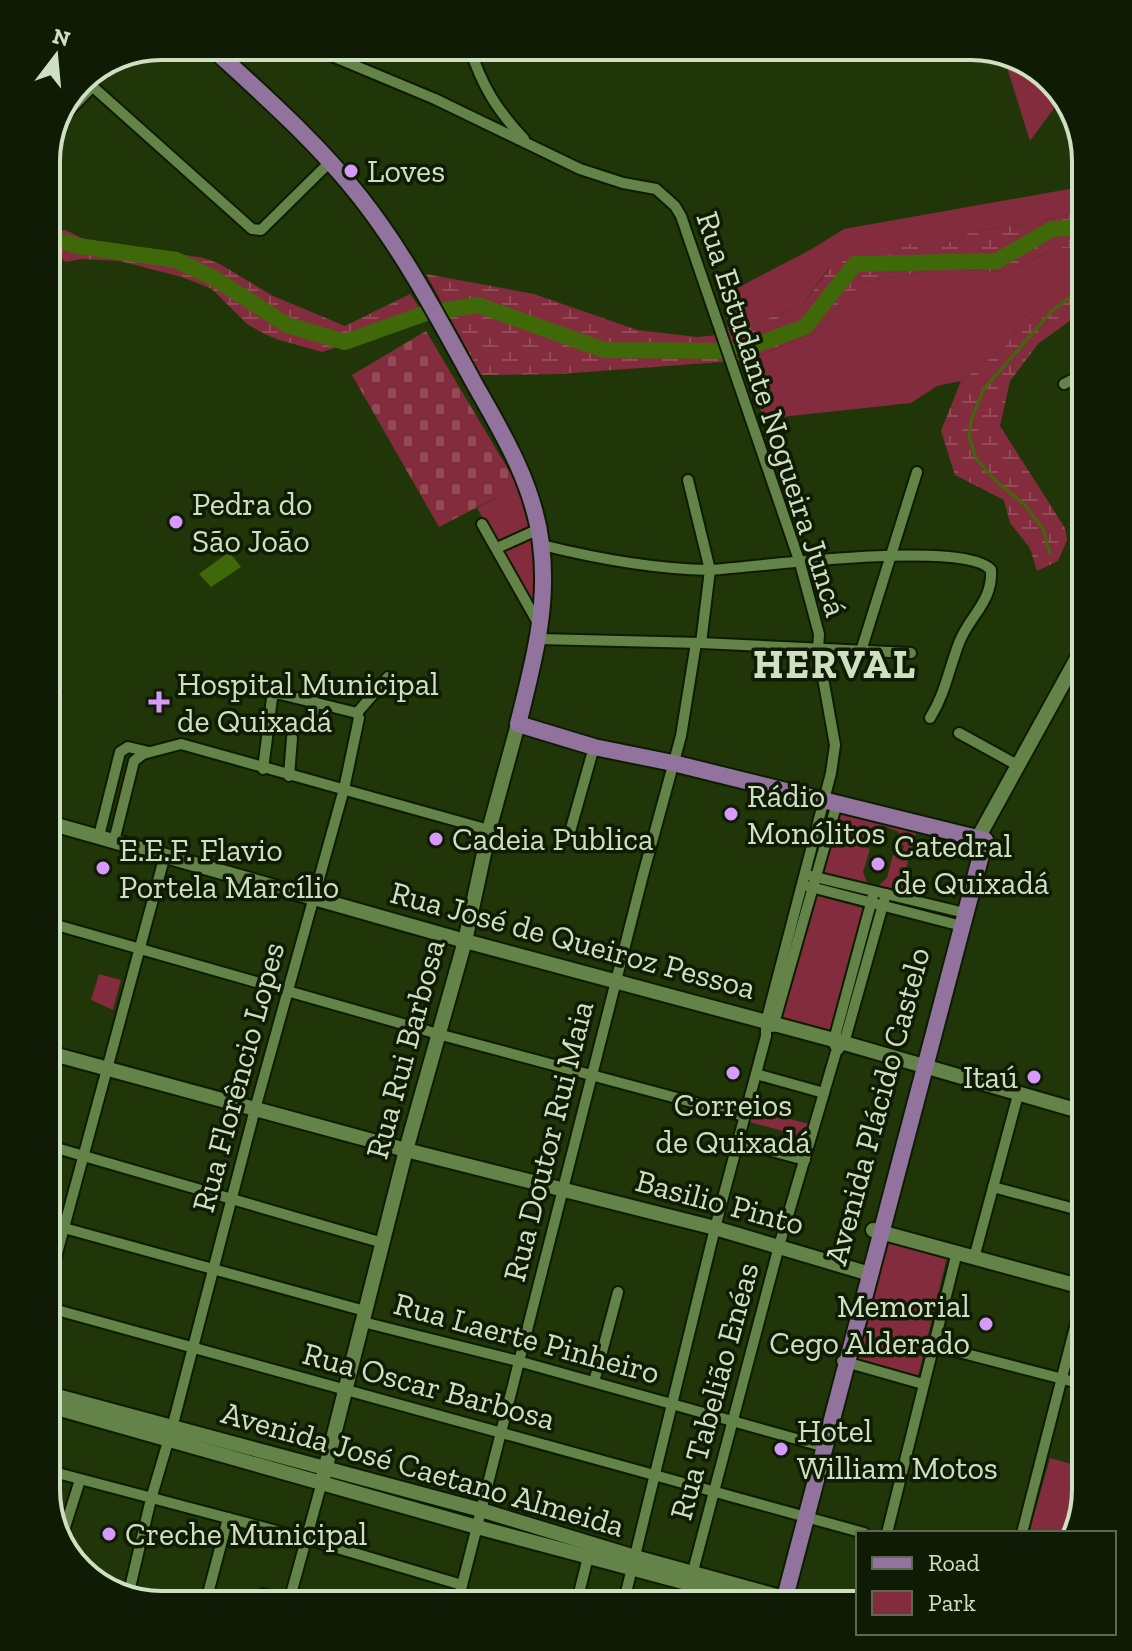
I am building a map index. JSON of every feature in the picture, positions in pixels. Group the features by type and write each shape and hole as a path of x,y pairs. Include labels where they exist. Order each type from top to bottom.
{"main road":[{"name":"Rua Rui Barbosa","path":"224,60 330,162 377,219 417,281 508,442 534,504 544,580 540,632 489,830 465,941 406,1150 324,1476"},
{"name":"Avenida Plácido Castelo","path":"781,1591 981,839 1072,671"},
{"name":"Avenida Plácido Castelo","path":"1010,786 1017,765 1072,682"},
{"path":"518,724 594,747 673,763 981,839"},
{"name":"Rua José de Queiroz Pessoa","path":"60,826 465,941 616,980 769,1027 921,1065 1072,1109"},
{"name":"Basilio Pinto","path":"60,1056 406,1150 715,1228 866,1272"},
{"path":"877,1231 1072,1283"},
{"name":"Avenida José Caetano Almeida","path":"60,1398 171,1434"},
{"name":"Avenida José Caetano Almeida","path":"60,1408 171,1434 324,1476 477,1527 590,1550 738,1591"},
{"name":"Avenida José Caetano Almeida","path":"324,1476 481,1510 590,1550"}],"street":[{"name":"Rua Estudante Nogueira Juncá","path":"342,60 435,99 605,178 656,189 675,206 800,563 819,634 818,650 835,745 830,801"},
{"path":"474,60 499,111 528,144"},
{"path":"96,91 252,229 261,230 330,162"},
{"path":"1064,384 1072,380"},
{"path":"861,651 917,472"},
{"name":"Rua Doutor Rui Maia","path":"460,1591 685,715 710,570 688,480"},
{"path":"482,524 540,632 911,653"},
{"path":"497,548 540,537 608,561 654,568 710,570 891,555 934,555 986,564 991,576 983,607 962,637 946,686 930,718"},
{"path":"263,769 273,695 278,692 357,713 388,677"},
{"path":"313,713 315,701"},
{"name":"Rua Florêncio Lopes","path":"130,1586 255,1109 344,789 359,718 357,713"},
{"path":"959,733 1017,765"},
{"path":"289,776 292,738"},
{"path":"106,838 137,757 187,745 263,769 489,830"},
{"path":"106,838 120,752 133,747 151,752"},
{"path":"568,839 594,747"},
{"path":"769,1027 803,880 830,801"},
{"path":"627,1591 737,1142 815,882 830,801"},
{"path":"60,1236 165,855"},
{"path":"803,880 880,893 959,919"},
{"path":"815,882 877,905 959,919"},
{"name":"Rua Tabelião Enéas","path":"688,1591 779,1246 880,893"},
{"path":"60,926 438,1034 744,1116"},
{"path":"756,1074 824,1093"},
{"path":"974,1258 1018,1095"},
{"path":"737,1142 805,1160"},
{"path":"60,1149 383,1243"},
{"path":"993,1187 1072,1208"},
{"name":"Rua Laerte Pinheiro","path":"62,1228 820,1446"},
{"path":"887,1531 957,1252"},
{"path":"594,1382 618,1292"},
{"name":"Rua Oscar Barbosa","path":"60,1311 857,1531"},
{"path":"1023,1531 1072,1343"},
{"path":"932,1345 1072,1381"},
{"path":"843,1362 923,1384"},
{"path":"60,1474 307,1539 462,1585"},
{"name":"Rua Rui Barbosa","path":"292,1591 324,1476"},
{"path":"66,1524 80,1480"},
{"path":"209,1591 228,1518"},
{"path":"580,1591 590,1550"}],"green space":[{"path":"1007,66 1027,77 1055,107 1030,141"},
{"path":"1072,188 1072,214 1034,223 974,231 946,244 901,244 829,268 802,305 728,334 724,295 844,229"},
{"path":"1072,214 1072,249 1057,248 1006,272 938,269 864,282 814,333 748,360 559,374 481,375 426,274 534,294 637,330 697,337 728,334 802,305 830,268 858,253 901,244 946,244 974,231 1034,223"},
{"path":"60,230 84,239 204,258 220,264 273,296 345,326 410,294 427,319 322,352 261,332 247,324 212,289 182,277 120,261 81,259 66,262 60,257"},
{"path":"1057,248 1072,249 1072,276 1049,300 1023,318 1006,346 961,381 937,386 911,403 763,419 748,360 814,333 864,282 938,269 1006,272"},
{"path":"1072,276 1072,319 1038,344 1010,381 1000,426 1065,528 1067,540 1058,561 1037,571 1030,548 1010,523 1004,500 955,475 941,431 961,381 1006,346 1023,318 1049,300"},
{"path":"426,331 518,486 439,527 352,375"},
{"path":"521,484 535,528 498,544 477,508"},
{"path":"535,536 537,612 504,551"},
{"path":"840,809 917,830 902,882 917,887 914,897 876,888 887,878 893,855 902,853 904,846 897,841 899,832 884,826 876,826 873,834 864,835 862,842 870,849 863,872 868,885 822,874"},
{"path":"815,895 863,908 830,1031 782,1019"},
{"path":"99,974 121,980 113,1010 91,1000"},
{"path":"749,1108 809,1124 805,1137 746,1121"},
{"path":"884,1236 948,1253 918,1376 852,1358"},
{"path":"1050,1458 1072,1464 1071,1503 1063,1531 1030,1531"}],"shaded area":[{"path":"229,552 241,567 211,587 199,574"}],"waterway":[{"path":"445,310 478,305 604,350 738,351 805,327 855,264 997,261 1052,229 1072,228"},
{"path":"60,241 176,260 214,278 287,325 345,342 426,313"},
{"path":"1050,553 1043,529 1025,505 998,483 976,459 969,436 983,390 1051,312 1072,295"}],"place":[{"name":"Loves","path":"351,171"},
{"name":"Pedra do São João","path":"176,522"},
{"name":"Hospital Municipal de Quixadá","path":"159,702"},
{"name":"Rádio Monólitos","path":"731,814"},
{"name":"Cadeia Publica","path":"436,839"},
{"name":"Catedral de Quixadá","path":"878,864"},
{"name":"E.E.F. Flavio Portela Marcílio","path":"103,868"},
{"name":"Correios de Quixadá","path":"733,1073"},
{"name":"Itaú","path":"1034,1077"},
{"name":"Memorial Cego Alderado","path":"986,1324"},
{"name":"Hotel William Motos","path":"781,1449"},
{"name":"Creche Municipal","path":"109,1534"}],"district":[{"name":"HERVAL","path":"835,664"}]}
